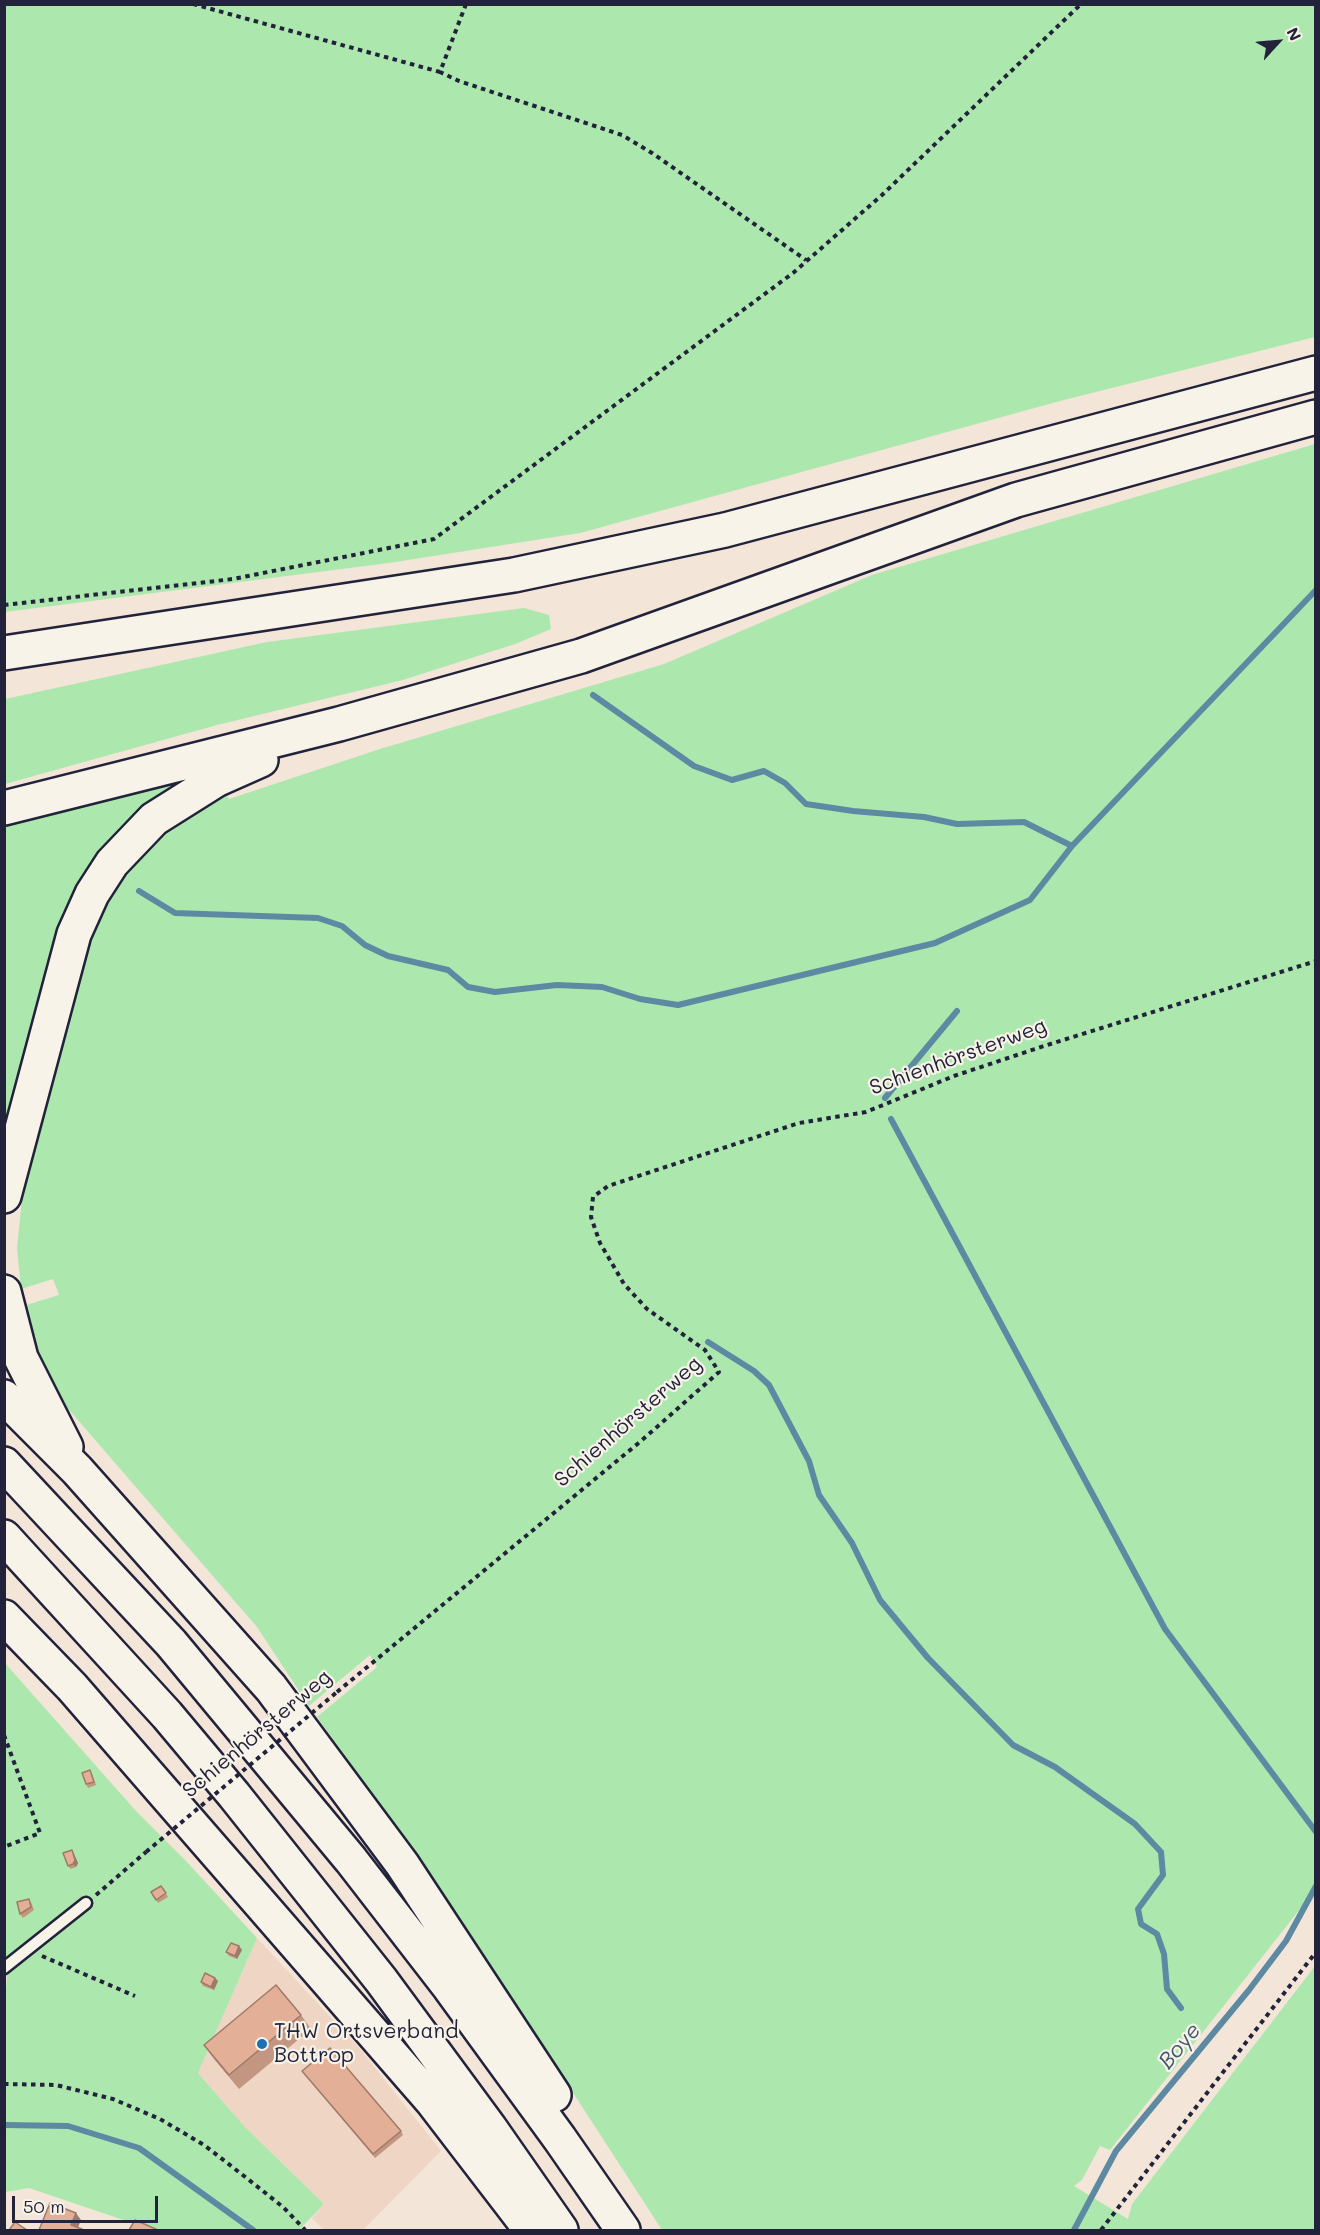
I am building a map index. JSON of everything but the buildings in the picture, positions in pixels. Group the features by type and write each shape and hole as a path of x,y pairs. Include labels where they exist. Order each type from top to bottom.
{"highway":[{"path":"4,653 514,575 682,539 1316,373"},
{"path":"4,808 339,724 581,656 1016,500 1316,417"},
{"path":"4,659 73,642"},
{"path":"4,1196 74,934 92,894 112,863 154,819 185,797 216,780 339,724"},
{"path":"4,1292 21,1358 77,1470"},
{"path":"4,1397 77,1470 271,1688 402,1864 564,2110 560,2139"},
{"path":"4,1464 171,1643 254,1742 450,1988 623,2230"},
{"path":"4,1537 167,1715 234,1795 388,1989 490,2128 561,2230"},
{"path":"4,1617 80,1696 432,2101 531,2230"}],"lane":[{"path":"4,1968 86,1903"}],"path":[{"path":"193,4 440,72 459,81 622,135 652,153 806,260"},
{"path":"440,72 466,4"},
{"path":"4,605 233,579 434,539 793,273 882,195 1081,4"},
{"name":"Schienhörsterweg","path":"86,1903 641,1441 719,1372 705,1350 648,1309 624,1284 600,1243 591,1217 593,1197 608,1186 799,1123 866,1112 954,1076 1316,961"},
{"path":"4,1735 40,1833 4,1847"},
{"path":"27,1950 135,1996"},
{"path":"1101,2230 1316,1952"},
{"path":"4,2084 56,2085 113,2099 160,2119 204,2145 283,2207 305,2230"}],"shaded area":[{"path":"257,1938 360,2049 441,2151 363,2230 324,2230 312,2218 324,2204 245,2127 198,2073"}],"green space":[{"path":"4,5 1315,5 1315,337 1060,401 580,533 389,563 5,612"},
{"path":"1315,444 1315,1890 1110,2150 1100,2146 1082,2180 1074,2186 1128,2219 1132,2204 1315,1966 1315,2230 662,2230 452,1906 317,1717 377,1667 370,1655 309,1706 257,1627 64,1404 33,1342 23,1306 59,1295 53,1279 21,1289 17,1248 25,1169 82,946 115,877 148,837 223,789 229,799 380,749 664,664 872,575"},
{"path":"524,608 549,615 551,629 515,644 403,680 217,725 5,784 5,699 267,642"},
{"path":"189,776 191,779 123,828 5,1140 5,820"},
{"path":"4,1662 136,1811 257,1938 198,2073 245,2127 324,2204 299,2230 153,2230 29,2188 5,2192 4,2014 7,1977 4,1972"}],"waterway":[{"path":"139,891 175,913 318,918 342,926 365,945 388,956 448,970 468,987 495,992 557,985 602,987 640,999 678,1005 935,943 1030,900 1072,846 1316,590"},
{"path":"593,695 694,766 732,780 764,771 785,783 806,804 853,811 924,817 957,824 1024,822 1072,846"},
{"path":"885,1098 957,1011"},
{"path":"891,1119 1165,1629 1316,1832"},
{"path":"708,1342 754,1371 769,1385 809,1461 819,1495 852,1543 880,1600 928,1658 1013,1745 1055,1767 1135,1824 1161,1852 1163,1875 1138,1909 1141,1924 1157,1934 1164,1954 1167,1989 1181,2008"},
{"name":"Boye","path":"1074,2230 1116,2151 1249,1990 1286,1941 1316,1886"},
{"path":"4,2125 68,2126 139,2148 253,2230"}],"place":[{"name":"THW Ortsverband Bottrop","path":"262,2044"}]}
